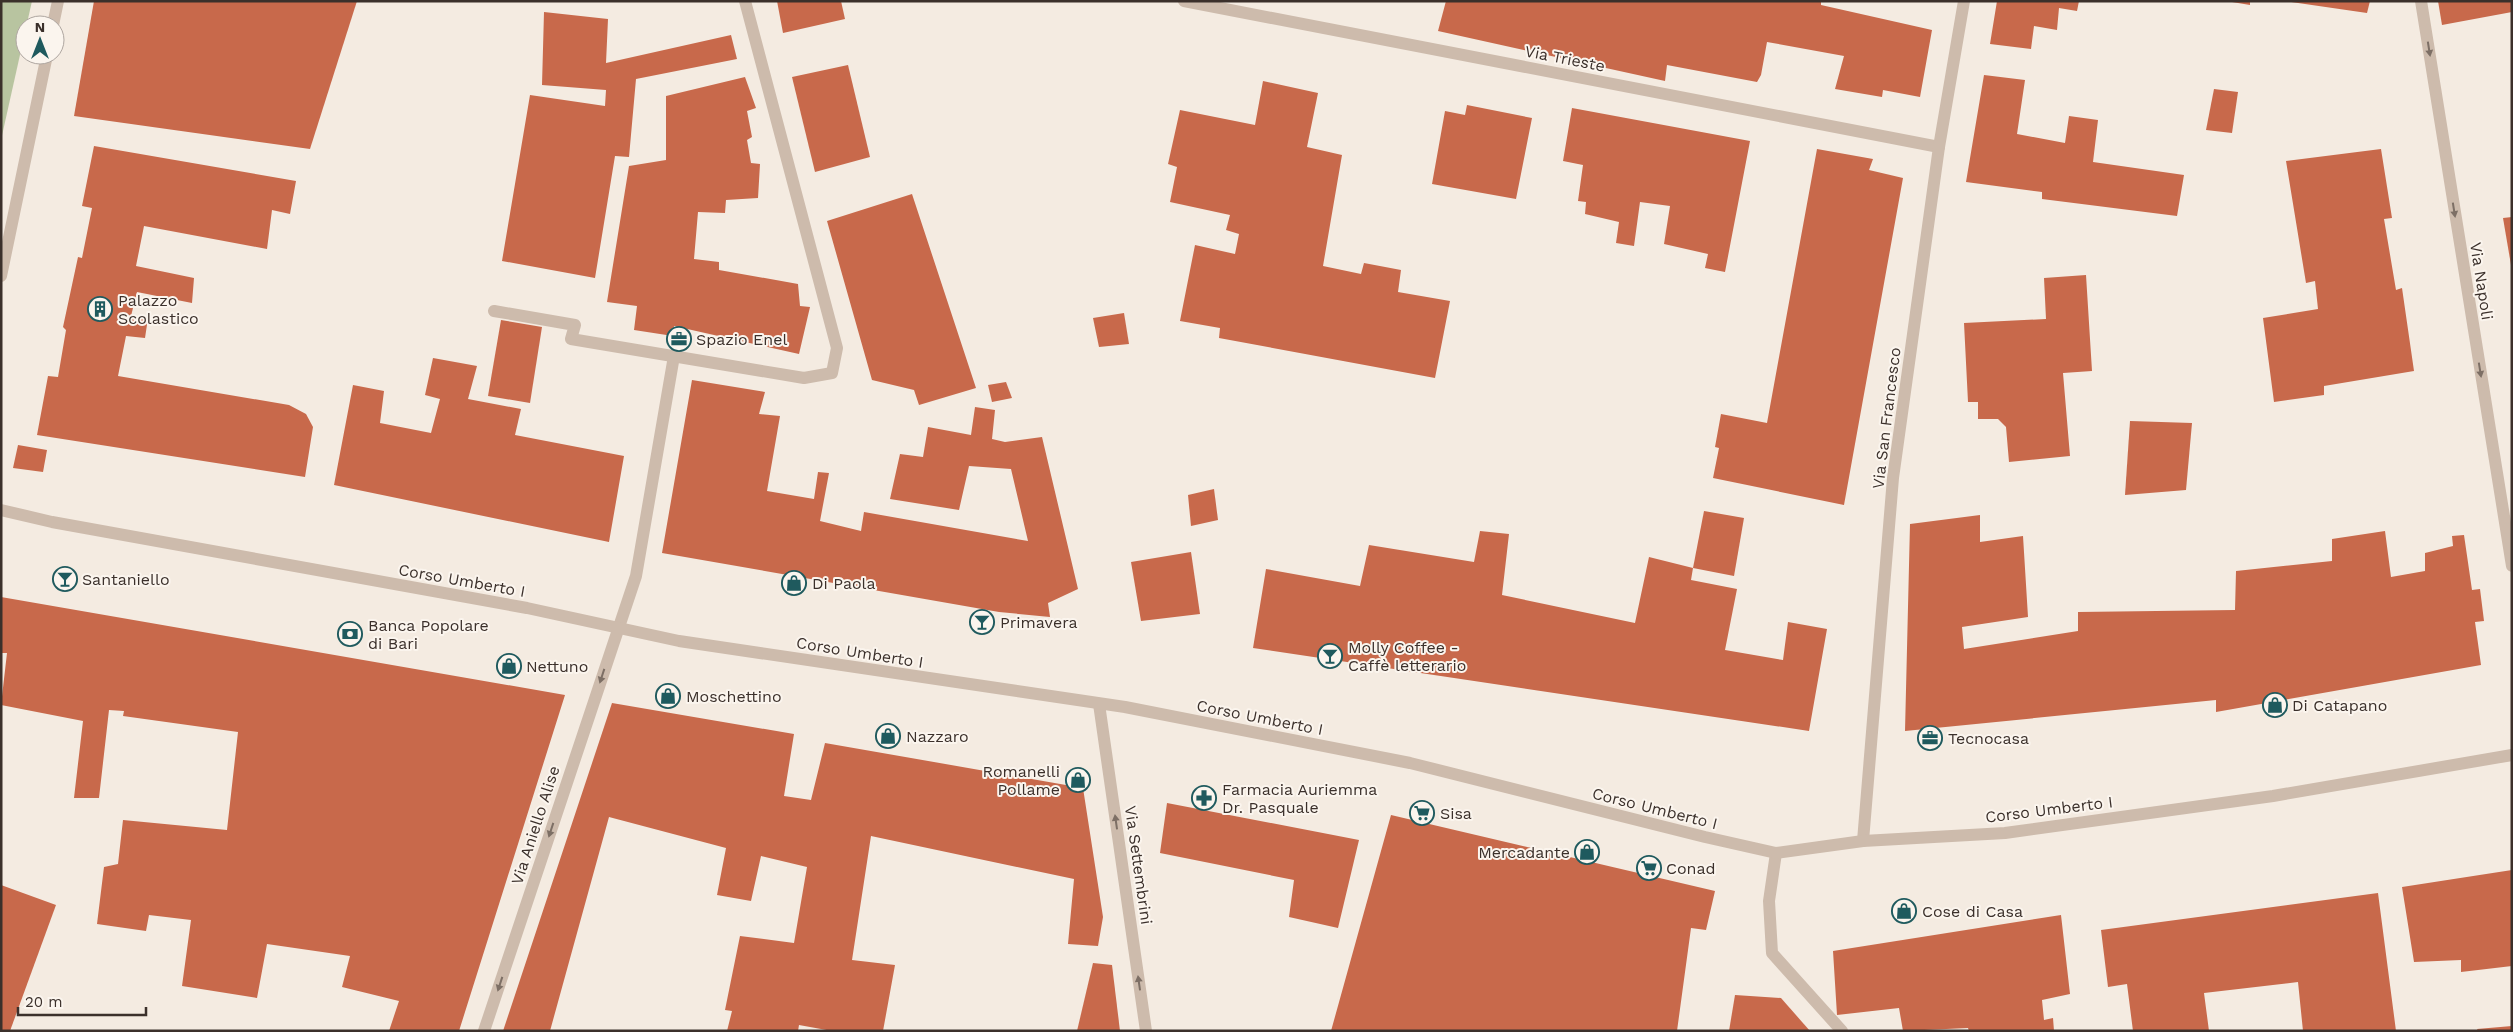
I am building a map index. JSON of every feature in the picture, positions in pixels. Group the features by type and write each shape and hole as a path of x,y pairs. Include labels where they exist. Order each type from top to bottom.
{"street":[{"path":"55,15 58,1"},
{"path":"494,311 576,325 571,339 804,378 832,373 837,348 745,1"},
{"name":"Via Trieste","path":"1184,1 1939,147"},
{"name":"Via San Francesco","path":"1863,841 1894,478 1939,147 1964,1"},
{"name":"Via Napoli","path":"2421,1 2512,566"},
{"path":"1,276 45,65"},
{"name":"Via Aniello Alise","path":"484,1031 636,576 674,356"},
{"name":"Corso Umberto I","path":"1,510 52,522 527,608 679,641 1126,707 1410,763 1776,853 1863,841 2005,833 2273,796 2512,755"},
{"name":"Via Settembrini","path":"1099,704 1146,1031"},
{"path":"1776,853 1769,901 1772,953 1842,1031"}],"green space":[{"path":"1,1 32,1 29,15 15,15 15,65 18,65 1,140"}],"building":[{"path":"94,1 357,1 310,149 74,116"},
{"path":"777,1 841,1 845,19 783,33"},
{"path":"1446,1 1821,1 1821,5 1932,30 1920,97 1883,90 1882,97 1835,89 1844,56 1767,42 1761,75 1757,82 1667,65 1665,81 1438,31"},
{"path":"1997,1 2079,1 2077,11 2059,8 2057,30 2034,26 2031,49 1990,44"},
{"path":"2250,1 2250,5 2232,2"},
{"path":"2285,1 2370,1 2367,13"},
{"path":"2438,1 2512,1 2512,12 2442,25"},
{"path":"544,12 608,19 606,63 731,35 737,59 636,79 629,157 615,156 595,278 502,261 530,95 605,106 606,90 542,85"},
{"path":"848,65 870,157 815,172 792,77"},
{"path":"1984,75 2025,80 2017,134 2065,143 2069,116 2098,120 2093,162 2184,175 2177,216 2042,199 2042,192 1966,182"},
{"path":"745,77 756,108 747,111 752,137 747,140 751,163 760,164 758,198 726,200 725,213 698,212 694,259 719,262 719,270 798,284 800,306 810,307 799,354 674,326 673,336 634,330 637,306 607,302 629,166 666,160 666,96"},
{"path":"1263,81 1318,93 1307,147 1342,155 1323,266 1361,274 1364,263 1401,270 1398,292 1450,301 1435,378 1219,338 1220,328 1180,321 1195,245 1235,254 1239,234 1226,230 1230,215 1170,202 1177,167 1168,164 1180,110 1255,125"},
{"path":"2214,89 2238,92 2232,133 2206,130"},
{"path":"1467,105 1532,118 1516,199 1432,184 1445,111 1465,115"},
{"path":"1572,108 1750,141 1725,272 1705,268 1708,254 1664,244 1670,206 1640,202 1634,246 1616,243 1619,222 1585,214 1586,202 1578,201 1583,165 1563,161"},
{"name":"Palazzo Scolastico","path":"94,146 296,181 290,214 272,210 267,249 144,226 136,266 194,278 192,303 137,292 131,316 148,318 145,338 126,336 118,376 289,405 306,414 313,427 305,477 37,435 48,376 58,377 66,330 63,327 78,257 82,258 92,208 82,206"},
{"path":"1817,149 1873,159 1869,170 1903,178 1844,505 1713,478 1719,448 1715,447 1721,414 1767,423"},
{"path":"2381,149 2392,218 2384,219 2396,290 2402,288 2414,371 2324,386 2324,395 2274,402 2263,318 2318,309 2315,281 2306,283 2286,161"},
{"path":"912,194 976,388 919,405 914,390 872,380 827,221"},
{"path":"2512,217 2512,265 2511,265 2503,218"},
{"path":"2086,275 2092,371 2063,373 2070,456 2009,462 2006,427 1998,419 1978,419 1978,402 1968,402 1964,323 2046,319 2044,278"},
{"path":"1124,313 1129,344 1099,347 1093,318"},
{"path":"501,320 542,327 530,403 488,396"},
{"path":"433,358 477,366 468,399 521,409 515,435 624,456 609,542 334,485 353,385 384,391 380,423 431,433 440,399 425,395"},
{"path":"692,380 765,392 759,414 780,416 767,491 814,499 818,472 829,473 820,521 861,531 864,512 1028,541 1011,469 969,466 959,510 890,499 900,454 923,457 928,427 971,435 975,407 995,410 992,439 1005,442 1042,437 1078,589 1048,603 1050,617 999,612 662,553"},
{"path":"1006,382 1012,398 992,402 988,385"},
{"path":"2130,421 2192,423 2186,490 2125,495"},
{"path":"18,445 47,450 43,472 13,468"},
{"path":"1214,489 1218,520 1191,526 1188,495"},
{"path":"1704,511 1744,518 1734,576 1693,568"},
{"path":"1980,515 1980,542 2023,536 2028,617 1962,627 1964,649 2078,631 2078,612 2235,610 2236,571 2332,561 2332,539 2385,531 2391,577 2425,571 2425,553 2453,546 2452,536 2464,535 2472,590 2480,589 2484,621 2475,622 2481,665 2216,712 2216,700 1905,731 1910,524"},
{"path":"1480,531 1509,534 1502,595 1635,623 1649,557 1693,568 1691,580 1737,589 1725,650 1783,660 1788,622 1827,629 1809,731 1253,648 1266,569 1360,586 1369,545 1474,562"},
{"path":"1191,552 1200,614 1141,621 1131,562"},
{"path":"1,597 565,695 459,1031 389,1031 399,1001 342,987 350,956 267,944 257,998 182,986 191,920 149,915 146,931 97,924 104,867 118,864 123,820 227,830 238,732 123,716 124,711 109,710 99,798 74,798 83,721 1,705 7,653 1,653"},
{"path":"612,703 794,734 784,796 811,800 825,743 1083,788 1103,917 1098,946 1068,944 1074,879 871,836 852,960 895,965 883,1031 832,1031 799,1025 798,1031 727,1031 732,1011 725,1010 740,936 794,943 807,867 761,856 751,901 717,895 726,848 609,817 550,1031 503,1031"},
{"path":"1167,803 1359,840 1338,928 1289,917 1294,880 1160,853"},
{"path":"1391,815 1715,891 1706,930 1691,928 1677,1031 1331,1031"},
{"path":"2512,870 2512,966 2461,972 2461,960 2414,962 2402,887"},
{"path":"1,885 56,905 10,1031 1,1031"},
{"path":"2378,893 2396,1031 2303,1031 2298,982 2204,993 2209,1031 2133,1031 2127,984 2108,987 2101,930"},
{"path":"2061,915 2070,994 2042,1000 2044,1020 2053,1018 2054,1031 1969,1031 1968,1028 1903,1031 1899,1008 1837,1015 1833,951"},
{"path":"1093,963 1112,965 1120,1031 1077,1031"},
{"path":"1735,995 1781,998 1810,1031 1729,1031"},
{"path":"2512,1026 2512,1031 2478,1031 2477,1029"}],"place":[{"name":"Palazzo Scolastico","path":"100,309"},
{"name":"Spazio Enel","path":"679,339"},
{"name":"Santaniello","path":"65,579"},
{"name":"Di Paola","path":"794,583"},
{"name":"Primavera","path":"982,622"},
{"name":"Banca Popolare di Bari","path":"350,634"},
{"name":"Molly Coffee - Caffè letterario","path":"1330,656"},
{"name":"Nettuno","path":"509,666"},
{"name":"Moschettino","path":"668,696"},
{"name":"Di Catapano","path":"2275,705"},
{"name":"Nazzaro","path":"888,736"},
{"name":"Tecnocasa","path":"1930,738"},
{"name":"Romanelli Pollame","path":"1078,780"},
{"name":"Farmacia Auriemma Dr. Pasquale","path":"1204,798"},
{"name":"Sisa","path":"1422,813"},
{"name":"Mercadante","path":"1587,852"},
{"name":"Conad","path":"1649,868"},
{"name":"Cose di Casa","path":"1904,911"}]}
